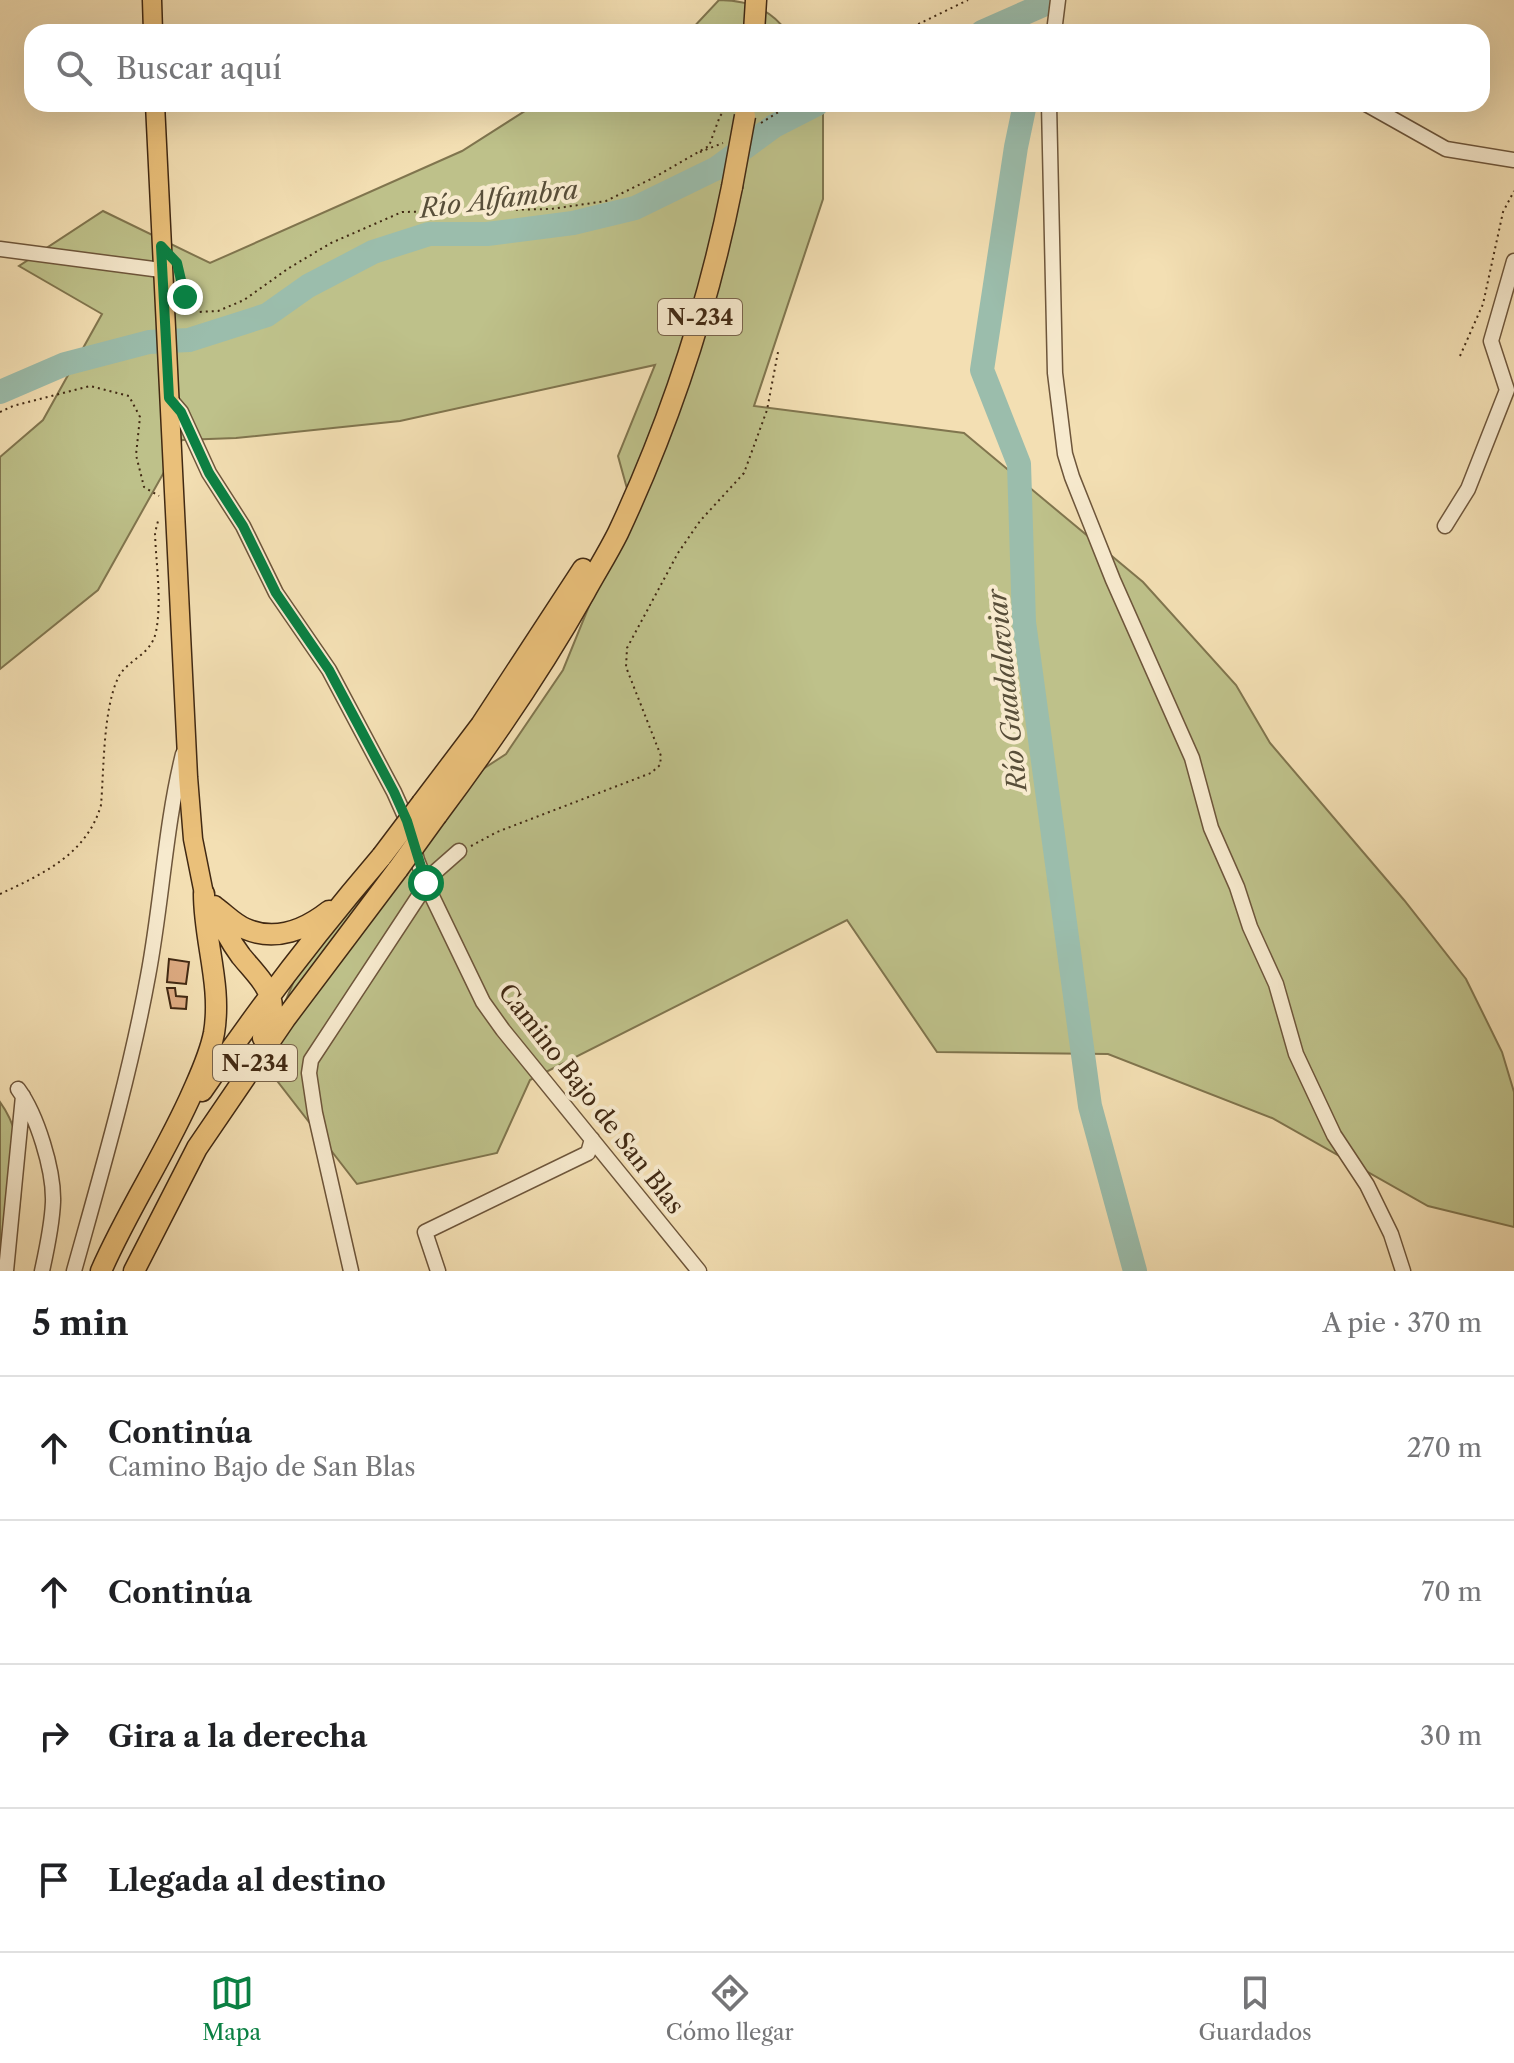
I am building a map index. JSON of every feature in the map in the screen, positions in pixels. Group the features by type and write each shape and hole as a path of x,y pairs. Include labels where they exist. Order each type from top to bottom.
{"highway":[{"path":"754,24 756,0"},
{"name":"N-234","path":"134,1270 197,1148 390,862 430,809 499,732 563,631 617,536 688,361 720,246 732,187 740,112"},
{"name":"N-234","path":"101,1271 176,1131 271,996 345,899 390,862"},
{"path":"209,900 246,929 279,935 311,924 345,899"},
{"path":"134,1270 192,1143 273,1018 271,996 263,981 223,930 209,900"},
{"path":"176,1131 202,1071 214,1033 216,987 204,920 209,900"}],"main road":[{"path":"152,0 153,24"},
{"path":"156,112 170,272 164,305 193,839 209,900"}],"street":[{"path":"1055,24 1058,0"},
{"path":"1049,112 1055,373 1065,454 1072,477 1113,580 1192,758 1211,828 1276,984 1296,1054 1334,1135 1367,1185 1403,1271"},
{"path":"1380,112 1446,149 1514,160"},
{"path":"0,249 170,272"},
{"path":"1445,526 1468,489 1507,390 1491,341 1514,261"},
{"name":"Camino Bajo de San Blas","path":"169,398 181,412 209,473 243,526 276,593 329,670 394,792 407,821 426,883 483,1002 699,1271"},
{"path":"74,1271 148,978 171,801 187,738"},
{"path":"351,1271 315,1113 309,1073 311,1060 426,883 459,851"},
{"path":"6,1271 20,1093 36,1123 53,1198 51,1228 42,1271"},
{"path":"438,1271 425,1232 588,1153 592,1139"}],"path":[{"path":"918,24 968,0"},
{"path":"170,272 189,306 198,312 218,311 244,300 331,243 402,212 551,209 606,201 709,146 720,116 730,112"},
{"path":"1460,356 1483,304 1503,212 1514,191"},
{"path":"459,851 497,832 651,773 660,765 661,756 626,667 627,648 678,553 700,521 744,473 767,410 778,352"},
{"path":"0,412 90,386 129,396 140,417 136,455 144,487 175,507 158,521 155,533 158,612 152,644 119,675 111,700 101,805 93,828 67,857 36,877 0,894"}],"green space":[{"path":"719,0 757,7 781,24 696,24"},
{"path":"523,112 823,112 823,199 754,406 964,433 1143,582 1236,685 1270,743 1404,900 1466,979 1502,1052 1514,1092 1514,1227 1428,1206 1272,1118 1108,1054 937,1052 847,920 530,1080 497,1153 357,1184 261,1060 323,911 405,820 506,754 563,670 631,503 618,456 655,365 400,421 236,438 182,440 98,590 0,669 0,457 43,420 102,314 19,266 103,211 210,263 462,151"},
{"path":"0,1102 18,1141 21,1163 19,1207 7,1271 0,1271"}],"building":[{"path":"169,959 189,962 186,984 167,982"},
{"path":"167,988 175,988 176,996 187,997 186,1009 171,1008"}],"waterway":[{"name":"Río Alfambra","path":"1000,24 1043,5"},
{"name":"Río Alfambra","path":"0,392 65,364 149,342 189,340 267,315 308,286 373,252 429,234 487,234 573,223 635,208 717,168 774,126 801,112"},
{"name":"Río Guadalaviar","path":"1023,112 982,370 1019,464 1024,622 1090,1106 1135,1271"}],"route":[{"path":"185,297 177,263 161,246 169,398 181,412 209,473 243,526 276,593 329,670 394,792 407,821 426,883"}]}
